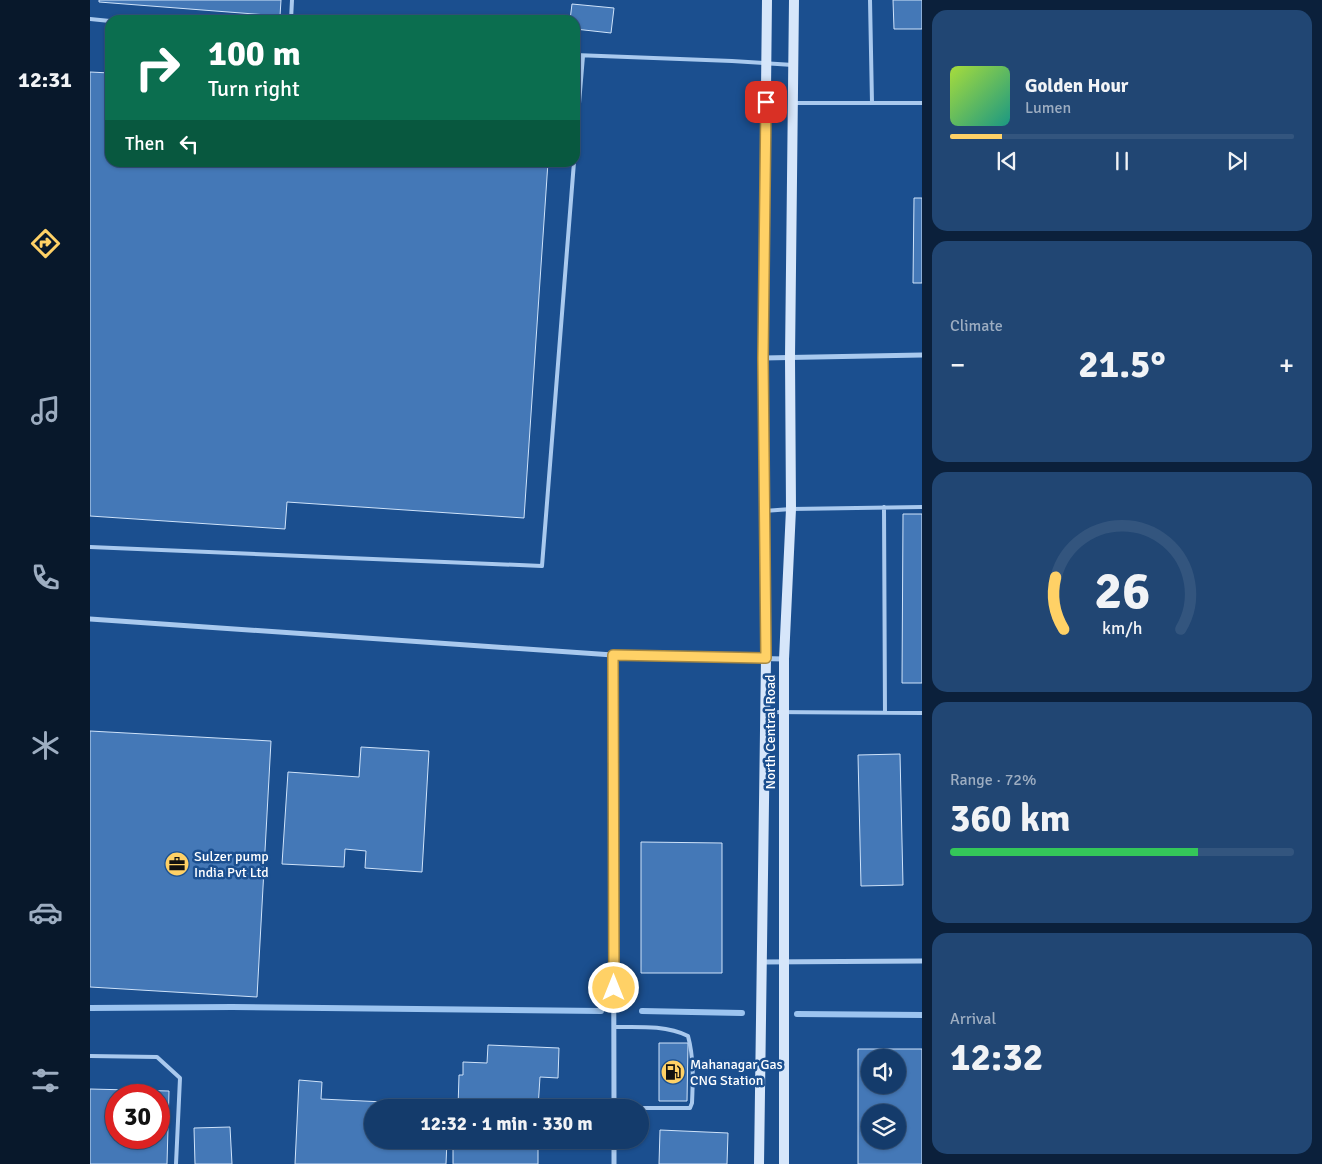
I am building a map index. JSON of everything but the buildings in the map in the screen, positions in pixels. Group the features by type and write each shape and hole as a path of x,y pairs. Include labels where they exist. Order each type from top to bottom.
{"main road":[{"name":"North Central Road","path":"759,1164 766,658 763,358 767,0"},
{"name":"North Central Road","path":"784,1164 784,658 791,509 790,358 794,0"}],"street":[{"path":"763,358 922,355"},
{"path":"90,619 613,655 784,658"},
{"path":"613,655 614,1099"},
{"path":"761,962 922,961"},
{"path":"614,1149 614,1164"}],"lane":[{"path":"291,15 292,0"},
{"path":"870,0 872,103"},
{"path":"90,20 105,21"},
{"path":"580,92 583,56 793,65"},
{"path":"793,103 922,103"},
{"path":"90,547 542,566 574,167"},
{"path":"884,507 885,713"},
{"path":"764,511 922,507"},
{"path":"765,712 922,713"},
{"path":"614,1027 678,1031 688,1036 692,1064 692,1103 690,1108 649,1108"},
{"path":"90,1056 157,1057 180,1078 176,1164"}],"waterway":[{"path":"90,1008 232,1007 601,1011"},
{"path":"642,1011 742,1013"},
{"path":"797,1014 922,1015"}],"place":[{"name":"Sulzer pump India Pvt Ltd","path":"177,864"},
{"name":"Mahanagar Gas CNG Station","path":"673,1072"}],"route":[{"path":"614,988 613,655 766,658 763,358 766,102"}]}
